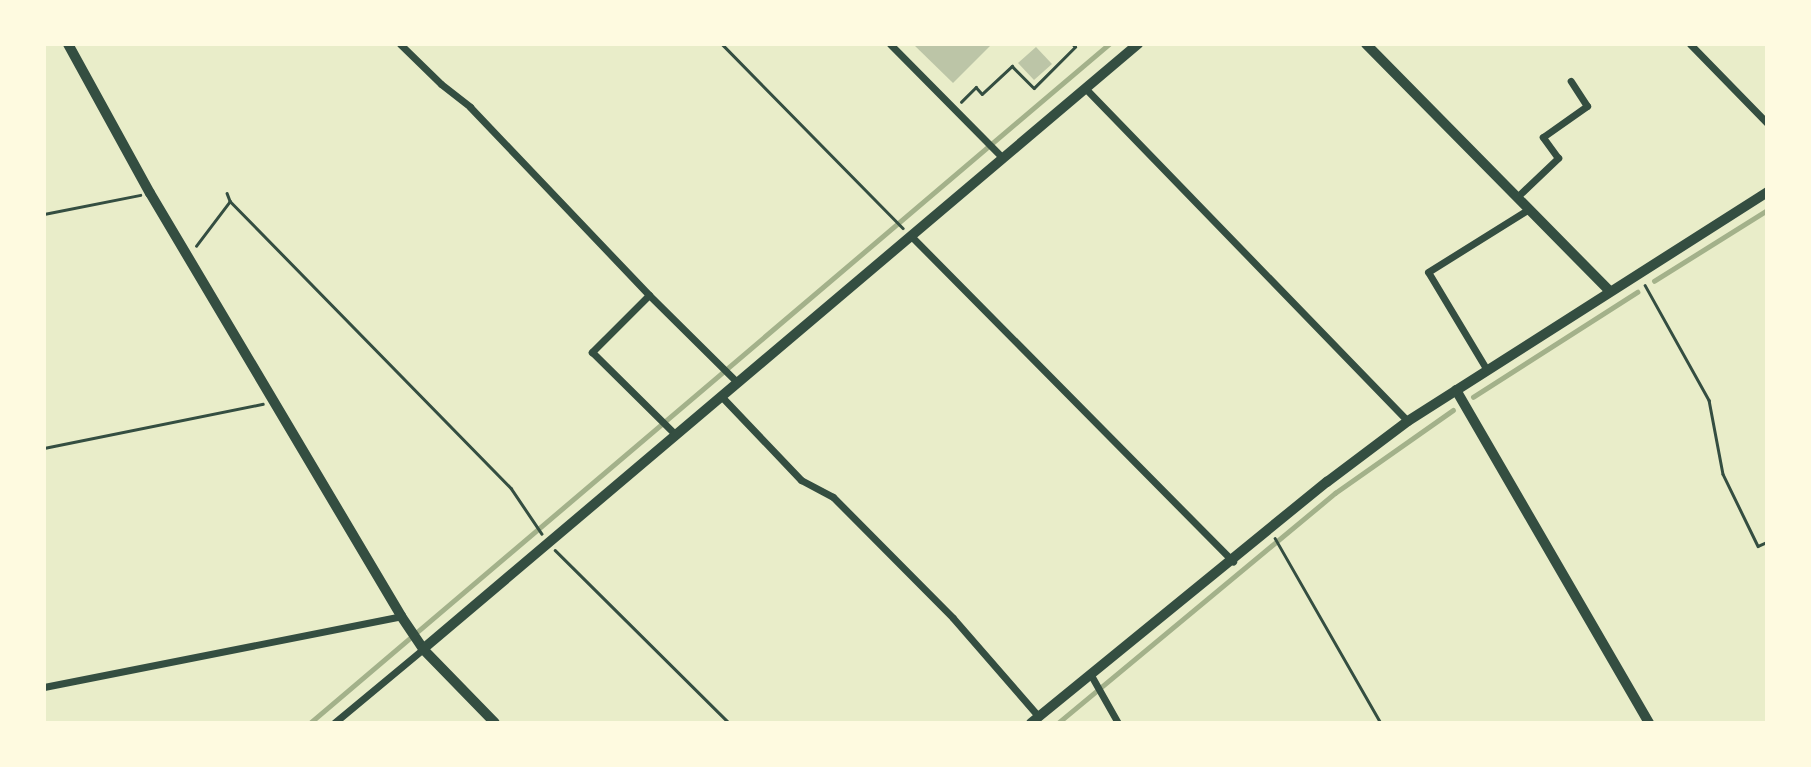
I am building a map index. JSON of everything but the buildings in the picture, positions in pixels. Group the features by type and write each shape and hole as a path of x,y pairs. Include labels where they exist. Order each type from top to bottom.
{"street":[{"path":"68,44 150,192 401,616 421,646 495,723"},
{"path":"400,44 441,84 470,107 649,295 737,382"},
{"path":"890,44 999,154"},
{"path":"334,723 421,646 911,236 999,154 1138,44"},
{"path":"1366,44 1610,291"},
{"path":"1690,44 1767,123"},
{"path":"1517,197 1558,158 1543,137 1587,106 1571,81"},
{"path":"1085,88 1408,421"},
{"path":"721,396 801,480 833,496 953,618 1035,720 1093,680 1326,482 1408,421 1767,192"},
{"path":"1488,370 1428,272 1529,209"},
{"path":"911,236 1233,561"},
{"path":"649,295 592,352 675,434"},
{"path":"1455,390 1649,723"},
{"path":"44,688 401,616"},
{"path":"1093,680 1118,723"}],"path":[{"path":"722,44 911,236"},
{"path":"955,109 976,87 982,94 1012,66 1034,88 1075,47 1072,44"},
{"path":"44,214 150,192"},
{"path":"227,193 230,201 511,488 547,542 729,723"},
{"path":"189,254 230,201"},
{"path":"1638,273 1709,400 1723,474 1758,546 1767,542"},
{"path":"44,448 256,404 276,404"},
{"path":"1273,533 1381,723"}],"waterway":[{"path":"310,723 1109,44"},
{"path":"1654,281 1767,210"},
{"path":"1473,397 1637,292"},
{"path":"1058,723 1335,493 1453,410"}]}
